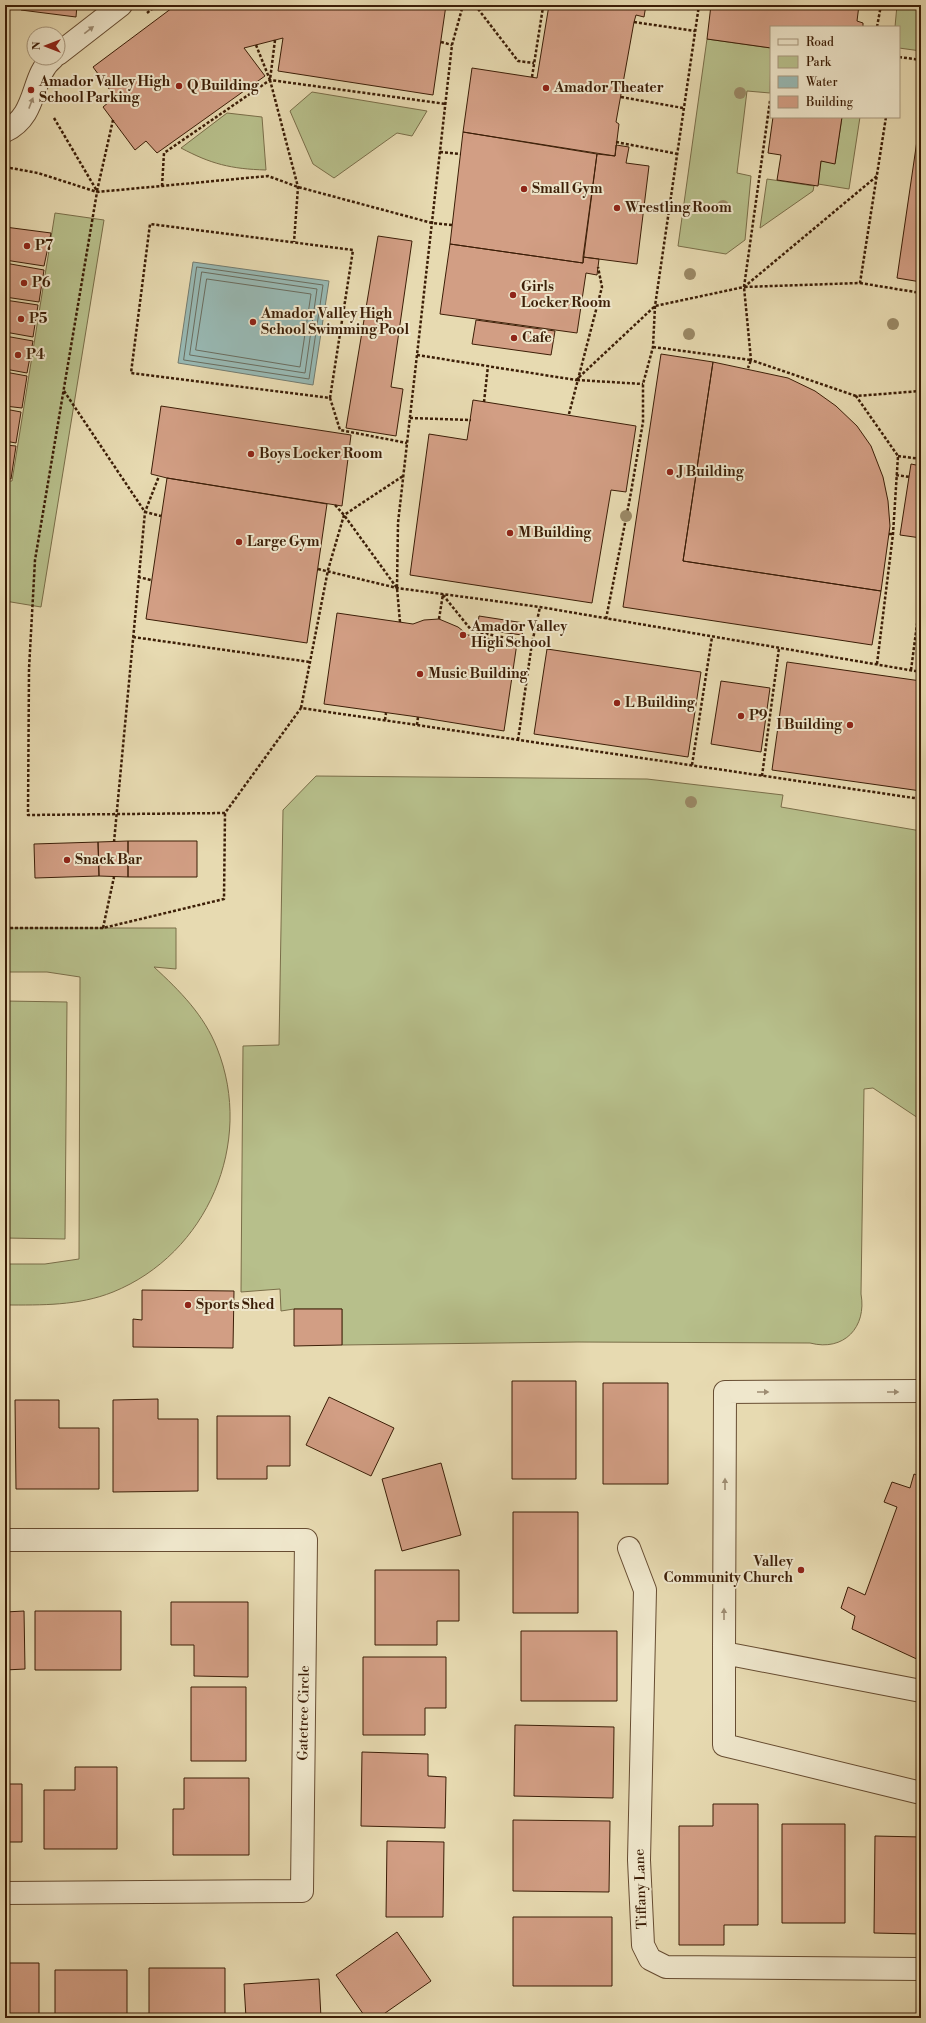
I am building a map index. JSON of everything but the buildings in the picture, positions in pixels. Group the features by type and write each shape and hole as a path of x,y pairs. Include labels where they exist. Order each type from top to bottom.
{"street":[{"path":"66,48 121,5"},
{"path":"5,131 27,112 44,66"},
{"path":"921,1392 725,1392 724,1653 724,1745 921,1793"},
{"name":"Gatetree Circle","path":"5,1540 306,1540 306,1548 302,1890 5,1893"},
{"name":"Tiffany Lane","path":"630,1548 645,1590 639,1860 643,1945 650,1959 666,1968 921,1969"},
{"path":"724,1653 921,1691"}],"path":[{"path":"145,15 157,5"},
{"path":"400,622 397,588 398,522 452,45 463,5"},
{"path":"475,5 518,61 534,63"},
{"path":"533,5 548,8"},
{"path":"606,619 630,498 643,422 643,384 653,347 655,306 699,5"},
{"path":"877,26 881,5"},
{"path":"532,77 543,7"},
{"path":"634,22 696,31"},
{"path":"270,80 275,40"},
{"path":"441,42 452,45"},
{"path":"256,45 270,80 298,187 294,242"},
{"path":"900,57 921,60"},
{"path":"162,186 164,153 270,80 446,104"},
{"path":"621,98 683,108"},
{"path":"748,368 751,360 744,287 770,102"},
{"path":"51,114 97,192"},
{"path":"860,283 886,118"},
{"path":"113,120 97,192 35,560 29,669 28,815 225,813"},
{"path":"616,142 678,154"},
{"path":"440,152 461,154"},
{"path":"5,168 38,173 97,192 268,176 298,187 432,223 452,225"},
{"path":"744,287 877,176"},
{"path":"330,398 131,373 150,224 353,250 330,398 340,430 407,443"},
{"path":"568,414 602,287 598,266"},
{"path":"576,380 655,306 744,287 860,283 921,293"},
{"path":"653,347 751,360 856,396 921,391"},
{"path":"417,356 576,380 643,384"},
{"path":"484,402 488,366"},
{"path":"64,390 145,512 161,516"},
{"path":"856,396 898,456 892,534 877,664"},
{"path":"410,418 471,420"},
{"path":"634,444 639,444"},
{"path":"898,456 921,459"},
{"path":"896,475 910,477"},
{"path":"114,842 145,512 159,476"},
{"path":"5,928 103,928 224,900 225,813 301,708 328,570 344,515 403,476"},
{"path":"335,505 344,515 397,588"},
{"path":"318,569 328,570 397,588 540,607 921,672"},
{"path":"138,577 151,580"},
{"path":"440,619 442,594"},
{"path":"442,594 472,632 532,644"},
{"path":"911,670 921,594"},
{"path":"518,740 532,644 540,607"},
{"path":"476,632 476,637"},
{"path":"133,637 310,662"},
{"path":"692,765 712,637"},
{"path":"762,776 779,648"},
{"path":"301,708 921,799"},
{"path":"385,720 386,713"},
{"path":"417,725 418,717"},
{"path":"103,928 114,877"}],"green space":[{"path":"897,5 921,5 921,51 900,48 900,26 895,26"},
{"path":"707,39 770,48 770,93 747,91 737,173 751,176 745,240 726,254 678,246"},
{"path":"312,92 427,111 412,136 397,133 334,178 313,164 290,111"},
{"path":"227,113 262,117 266,170 222,165 181,148"},
{"path":"842,118 860,118 849,189 818,184 821,161 835,163"},
{"path":"767,179 814,186 813,191 760,228"},
{"path":"55,213 104,220 41,607 5,601 5,481 12,481"},
{"path":"316,776 647,779 783,795 781,807 921,831 921,1120 873,1088 864,1089 862,1306 860,1317 850,1334 843,1340 833,1344 822,1345 810,1343 577,1342 342,1345 342,1309 294,1309 281,1311 280,1289 241,1292 243,1046 279,1045 283,810"},
{"path":"5,928 176,928 176,969 154,967 182,994 198,1014 212,1036 227,1084 230,1121 226,1157 214,1191 197,1223 174,1251 146,1275 100,1297 60,1304 5,1305 5,1264 45,1264 79,1259 80,977 47,972 5,972"},
{"path":"5,1001 67,1002 65,1239 5,1238"}],"water":[{"name":"Amador Valley High School Swimming Pool","path":"193,262 329,281 313,385 178,363"}],"place":[{"name":"Q Building","path":"179,86"},
{"name":"Amador Theater","path":"546,88"},
{"name":"Amador Valley High School Parking","path":"31,90"},
{"name":"Small Gym","path":"524,189"},
{"name":"Wrestling Room","path":"617,208"},
{"name":"P7","path":"27,246"},
{"name":"P6","path":"24,283"},
{"name":"Girls Locker Room","path":"513,295"},
{"name":"P5","path":"21,319"},
{"name":"Amador Valley High School Swimming Pool","path":"253,322"},
{"name":"Cafe","path":"514,338"},
{"name":"P4","path":"18,355"},
{"name":"Boys Locker Room","path":"251,454"},
{"name":"J Building","path":"670,472"},
{"name":"M Building","path":"510,533"},
{"name":"Large Gym","path":"239,542"},
{"name":"Amador Valley High School","path":"463,635"},
{"name":"Music Building","path":"420,674"},
{"name":"L Building","path":"617,703"},
{"name":"P9","path":"741,716"},
{"name":"I Building","path":"850,725"},
{"name":"Snack Bar","path":"67,860"},
{"name":"Sports Shed","path":"188,1305"},
{"name":"Valley Community Church","path":"801,1570"}]}
